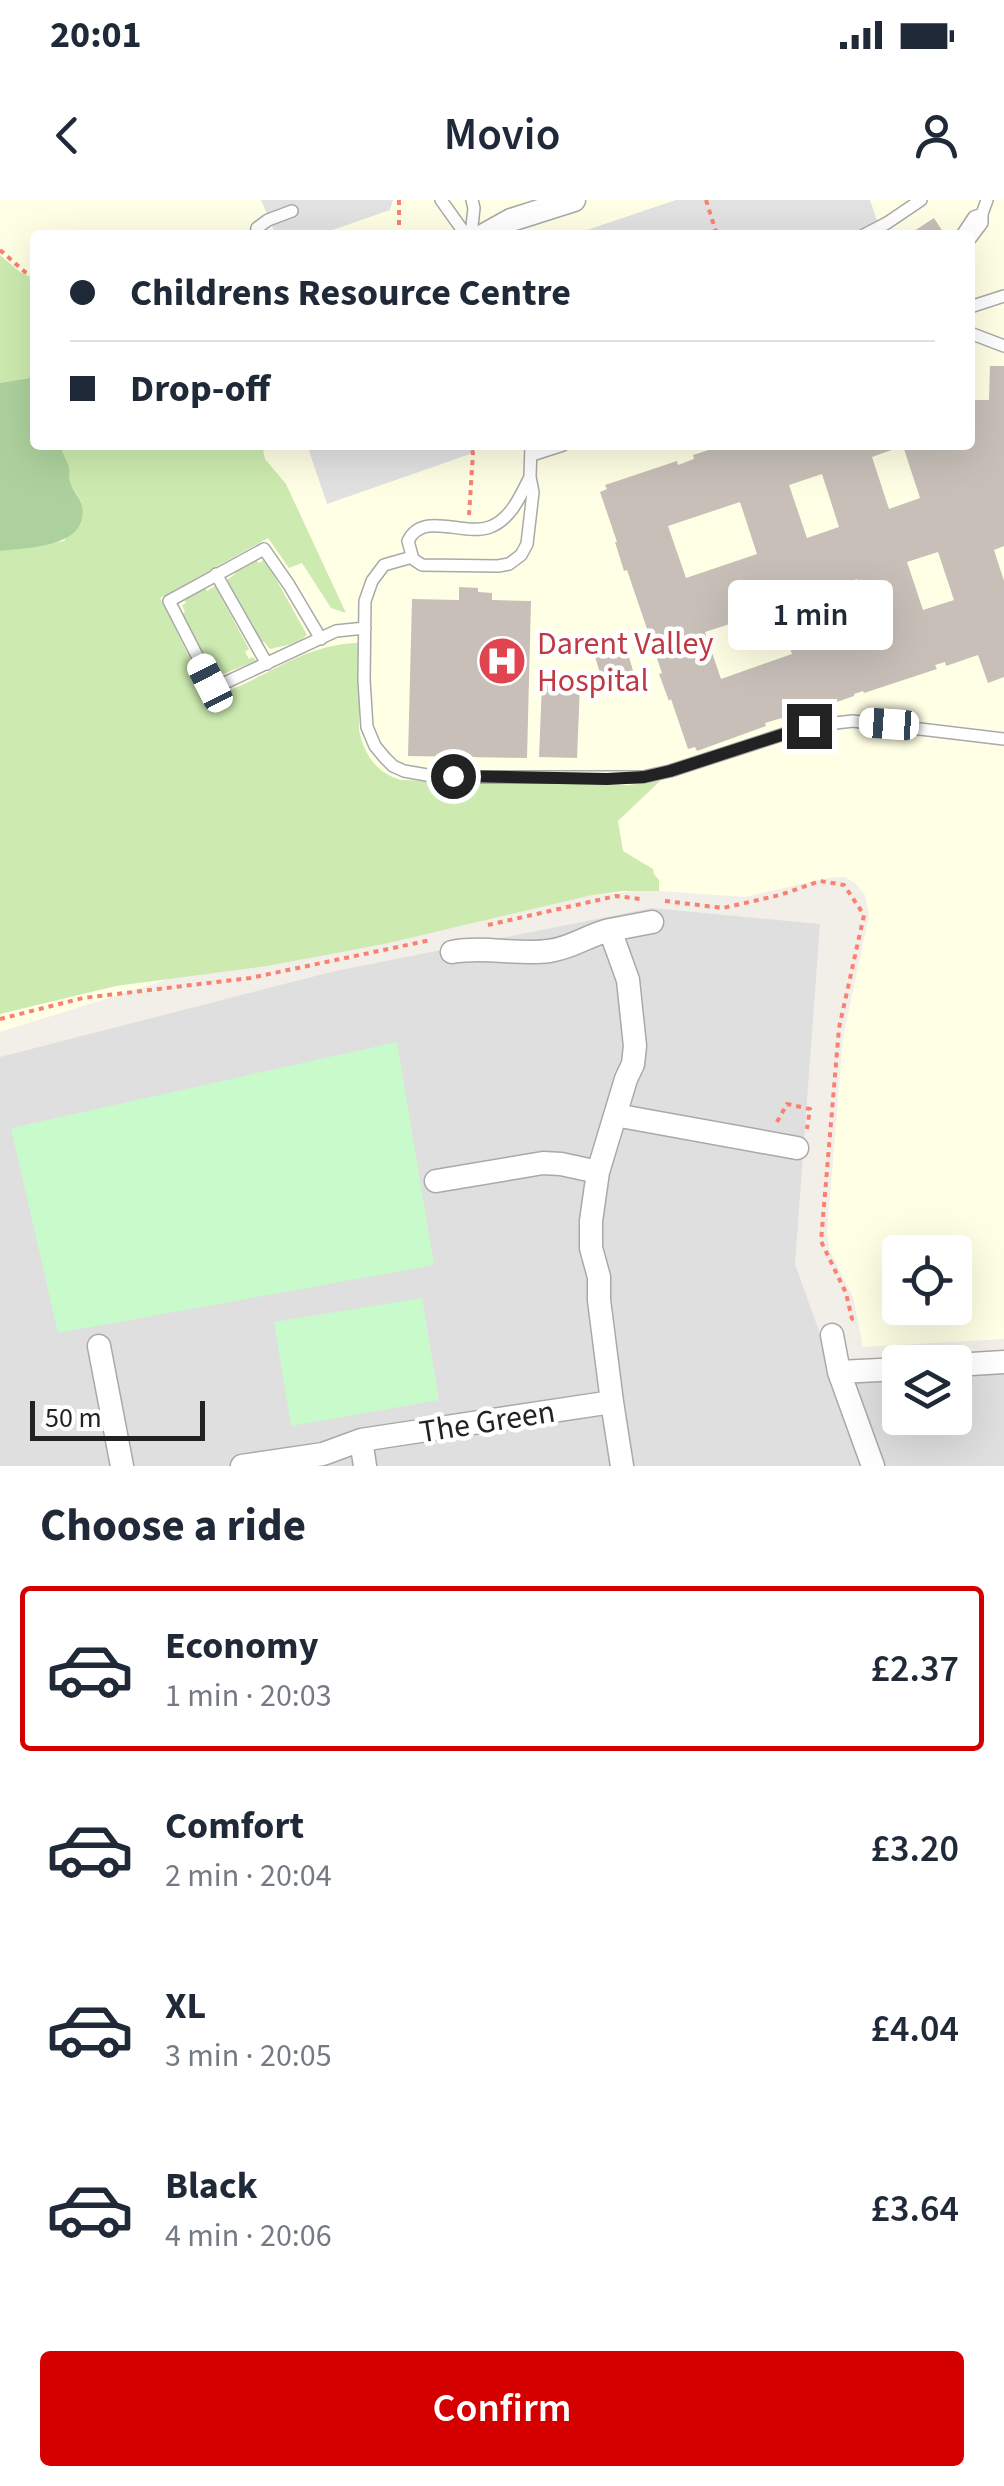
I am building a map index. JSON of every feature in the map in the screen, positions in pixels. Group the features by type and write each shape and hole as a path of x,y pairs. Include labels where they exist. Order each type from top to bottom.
{"street":[{"path":"493,230 511,220 574,200"},
{"path":"449,944 522,953 553,950 573,946 588,936 652,922"},
{"path":"610,930 628,980 635,1046 633,1064 598,1172 591,1240 622,1466"},
{"path":"615,1115 802,1138"},
{"path":"436,1181 543,1164 598,1172"},
{"path":"832,1335 838,1372 873,1466"},
{"path":"99,1346 122,1466"},
{"path":"972,1364 1004,1362"},
{"path":"838,1372 882,1369"},
{"name":"The Green","path":"242,1466 323,1454 362,1440 612,1402"},
{"path":"362,1440 365,1466"}],"lane":[{"path":"441,200 465,230"},
{"path":"470,230 472,200"},
{"path":"874,230 921,200"},
{"path":"975,232 982,223 987,200"},
{"path":"257,230 263,223 292,211"},
{"path":"965,230 974,217 982,214"},
{"path":"975,305 1004,296"},
{"path":"975,335 1004,346"},
{"path":"530,477 515,506 490,527 456,529 428,525 414,531 408,542 412,557 422,565 498,566 524,552 533,492 532,450"},
{"path":"321,639 266,549 170,602 210,683 218,687 321,639 339,630 365,628"},
{"path":"412,557 387,562 366,595 364,695 368,731 387,761 400,770 539,778 644,777 809,726 853,721 1004,739"},
{"path":"216,574 266,664"}],"path":[{"path":"399,200 399,230"},
{"path":"706,200 715,230"},
{"path":"0,250 30,274"},
{"path":"479,928 616,896 723,908 820,881 844,885 864,915 840,1028 821,1241 846,1292 852,1319 832,1335"},
{"path":"0,1019 82,998 250,978 449,944"},
{"path":"770,1125 780,1118 787,1104 810,1109 802,1138"}],"shaded area":[{"name":"Darent Valley Hospital","path":"0,200 1004,200 1004,1339 863,1347 853,1297 830,1251 827,1234 843,1038 869,916 865,895 855,883 845,877 828,878 745,897 645,890 588,896 421,900 0,1032"},
{"path":"261,200 393,200 390,210 332,230 274,230"},
{"path":"676,200 870,200 880,230 587,230"},
{"path":"309,450 473,453 327,504"},
{"path":"652,908 820,924 795,1264 838,1384 882,1379 882,1435 972,1435 972,1369 1004,1365 1004,1466 0,1466 0,1057 331,972"}],"green space":[{"path":"0,255 30,277 30,378 0,383"},
{"path":"30,378 30,450 63,450 70,482 82,506 82,520 76,530 54,543 0,551 0,383"},
{"path":"62,450 263,450 265,459 286,484 346,613 331,608 302,563 289,568 268,538 160,598 209,697 317,650 359,643 359,730 372,761 392,777 629,785 661,780 618,821 623,851 653,869 659,891 588,896 384,944 267,966 116,986 0,1014 0,551 64,541 82,512"},
{"path":"265,559 307,635 295,643 270,649 259,641 227,580 235,574 234,570"},
{"path":"215,586 249,649 245,652 256,661 215,677 181,614 185,612 184,599"},
{"path":"397,1042 434,1265 58,1333 11,1128"},
{"path":"422,1298 439,1400 291,1426 274,1322"}],"building":[{"path":"934,218 942,230 916,230"},
{"name":"Darent Valley Hospital","path":"990,366 1004,366 1004,546 994,550 1004,581 1004,677 988,683 978,655 946,666 945,662 935,665 937,669 782,721 765,723 766,726 697,751 695,747 688,749 659,674 662,673 627,570 624,571 600,492 607,489 605,485 677,461 678,465 708,450 892,450 872,457 889,509 920,498 904,450 975,450 975,400 989,400","holes":["822,474 839,527 807,538 789,485","740,502 757,554 686,578 668,526","938,552 954,600 923,610 907,562","857,579 873,627 842,637 826,590","776,609 792,654 721,679 705,632"]},
{"path":"459,587 492,593 492,600 531,601 527,758 408,756 412,599 459,600"},
{"path":"624,640 636,681 605,690 593,650"},
{"path":"542,683 580,685 577,758 539,757"}],"place":[{"name":"Darent Valley Hospital","path":"502,661"}],"route":[{"path":"453,776 644,777 809,726"}]}
